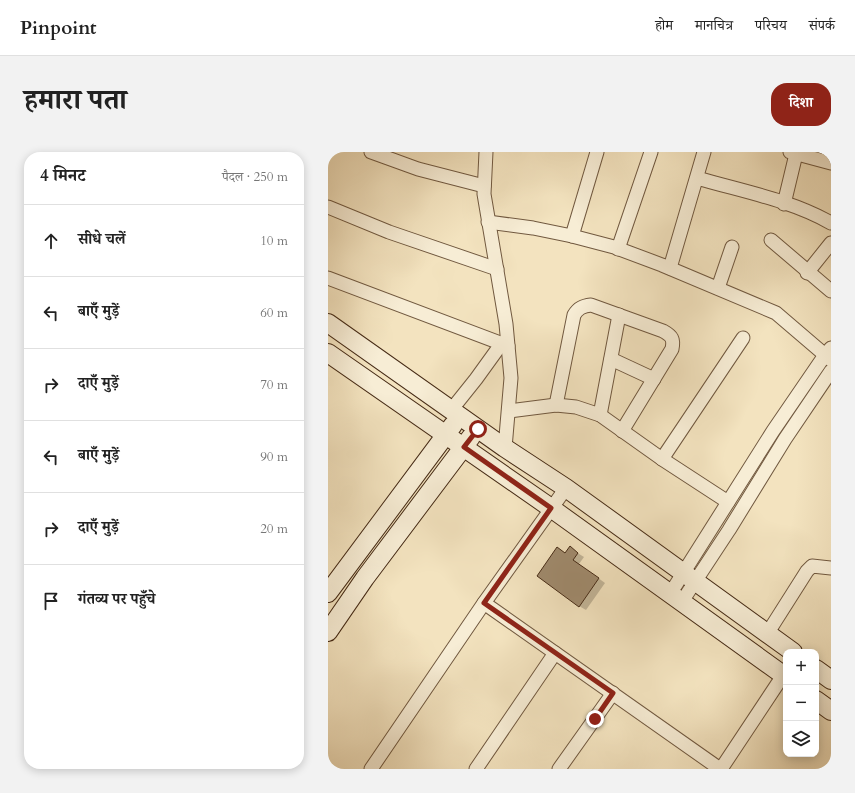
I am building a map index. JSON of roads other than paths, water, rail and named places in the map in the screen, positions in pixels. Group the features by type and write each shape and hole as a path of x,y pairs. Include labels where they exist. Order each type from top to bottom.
{"main road":[{"path":"328,323 505,448 566,488 689,579 789,649"},
{"path":"328,353 551,508 783,674"},
{"path":"328,592 445,435 456,413"},
{"path":"328,632 347,604 478,429"},
{"path":"819,671 831,680"},
{"path":"819,702 831,711"}],"street":[{"path":"371,152 418,169 484,186"},
{"path":"486,152 484,186 488,222 497,269 505,345 511,378 505,448"},
{"path":"572,236 597,152"},
{"path":"618,249 651,152"},
{"path":"670,268 704,152"},
{"path":"784,204 793,153 831,163"},
{"path":"697,178 810,212 831,223"},
{"path":"328,207 389,232 497,269"},
{"path":"488,222 533,228 572,236 618,249 670,268 776,313 829,355 773,431 728,502 689,579"},
{"path":"771,240 807,273 831,291"},
{"path":"807,273 831,243"},
{"path":"718,288 732,247"},
{"path":"328,278 505,345"},
{"path":"556,405 574,315 577,310 591,305 670,335 673,341 672,349 622,431"},
{"path":"600,415 619,315"},
{"path":"662,459 743,338"},
{"path":"456,413 476,380 505,345"},
{"path":"611,360 654,379"},
{"path":"676,598 831,372"},
{"path":"509,411 556,405 576,407 600,415 662,459 728,502"},
{"path":"371,769 484,603 566,488"},
{"path":"767,634 807,571 812,566 831,568"},
{"path":"328,592 347,604"},
{"path":"484,603 720,769 783,678"},
{"path":"476,769 555,653"},
{"path":"559,769 613,693"}]}
